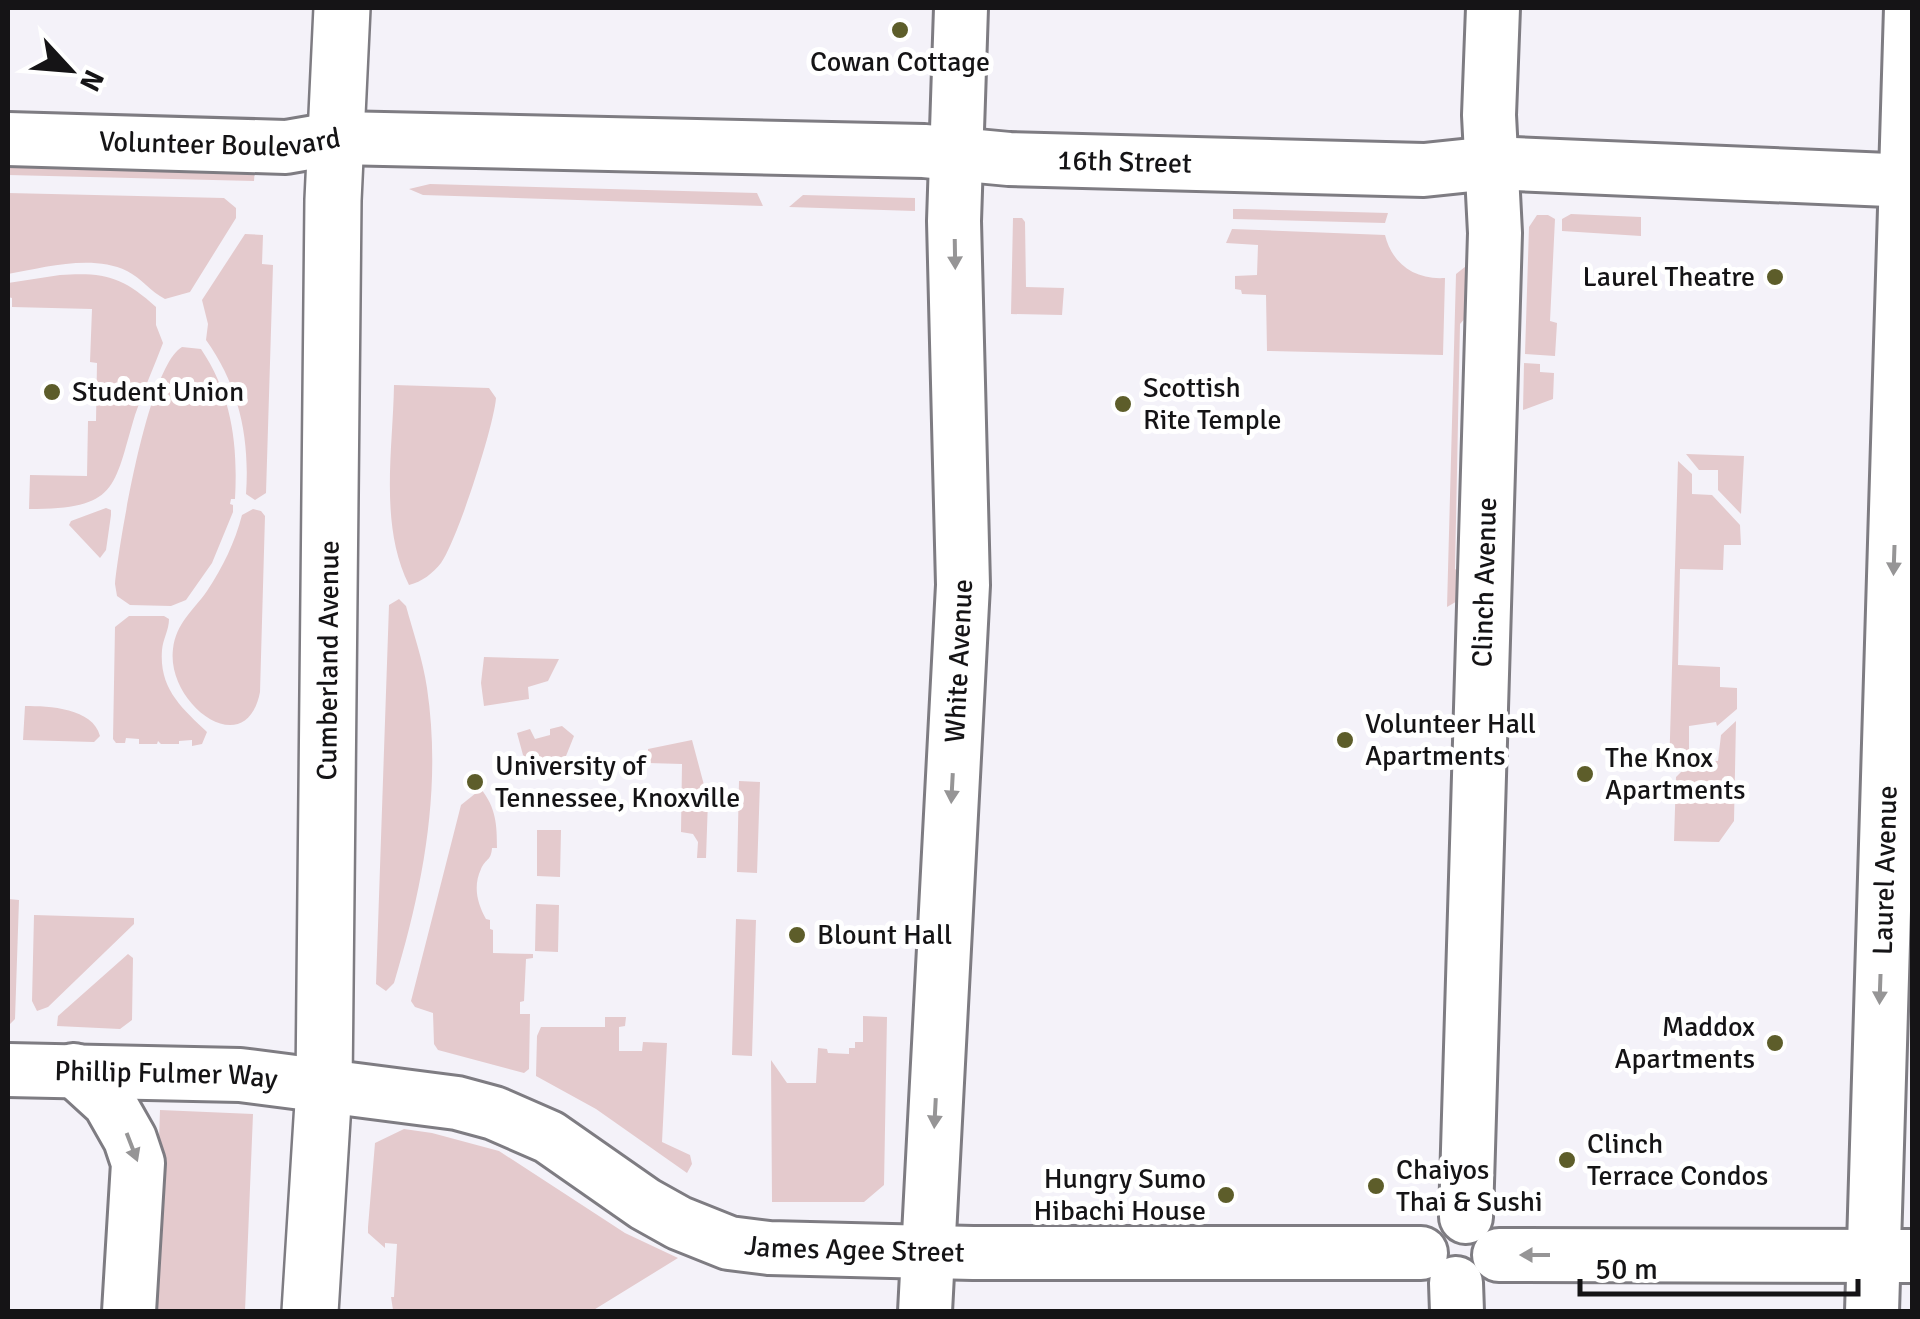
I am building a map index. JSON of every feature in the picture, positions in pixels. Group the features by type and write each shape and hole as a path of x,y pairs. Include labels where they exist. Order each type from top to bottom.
{"main road":[{"name":"Cumberland Avenue","path":"310,1312 324,1087 334,200 342,8"}],"street":[{"name":"White Avenue","path":"924,1312 962,595 954,222 961,8"},
{"name":"Clinch Avenue","path":"1493,8 1489,115 1494,233 1482,1236 1893,1255"},
{"name":"Laurel Avenue","path":"1872,1312 1893,1255 1911,8"},
{"name":"Volunteer Boulevard","path":"8,108 286,114 338,138"},
{"name":"Volunteer Boulevard","path":"8,139 286,147 338,138"},
{"name":"16th Street","path":"338,138 924,151 956,156 1424,170 1491,163 1908,181"},
{"name":"Phillip Fulmer Way","path":"8,1070 240,1075 324,1087"},
{"path":"74,1070 109,1102 130,1139 138,1163 129,1312"},
{"name":"James Agee Street","path":"324,1087 441,1100 494,1112 549,1137 679,1223 729,1242 770,1248 1191,1255 1444,1283"}],"shaded area":[{"path":"8,160 255,167 254,181 8,175"},
{"path":"430,184 757,193 763,206 423,195 409,189"},
{"path":"8,193 224,198 236,208 236,218 190,292 165,299 127,271 98,263 8,274"},
{"path":"803,195 915,198 915,211 789,207"},
{"path":"1233,209 1388,213 1385,223 1233,219"},
{"path":"1571,214 1641,217 1641,236 1562,231 1562,219"},
{"path":"1537,215 1555,219 1550,321 1557,323 1555,356 1525,354 1529,227"},
{"path":"1013,218 1025,222 1026,287 1064,288 1062,315 1011,314"},
{"path":"1232,229 1385,235 1393,254 1406,268 1424,276 1445,278 1443,355 1267,351 1266,295 1242,294 1235,289 1235,276 1257,275 1258,245 1226,243"},
{"path":"245,234 263,235 262,264 273,265 266,493 255,500 246,494 246,453 240,413 227,376 206,340 208,324 202,300"},
{"path":"1475,259 1474,308 1460,324 1455,569 1463,575 1459,600 1447,607 1456,274"},
{"path":"60,275 101,276 133,289 156,307 156,325 163,343 122,461 107,490 80,505 29,509 30,475 87,476 88,421 96,421 97,363 90,362 92,309 12,307 12,298 8,297 8,283"},
{"path":"182,347 201,349 226,402 235,459 235,499 230,504 233,512 212,563 186,600 171,606 130,605 117,596 115,584 129,496 158,386"},
{"path":"1524,363 1540,364 1540,372 1554,373 1553,399 1523,410"},
{"path":"394,385 489,388 496,398 474,483 448,551 431,574 409,585 394,538 391,512"},
{"path":"1686,454 1744,456 1741,514 1718,490 1718,470 1699,470"},
{"path":"1678,461 1692,474 1692,494 1712,495 1740,525 1741,545 1724,545 1723,570 1680,569 1678,665 1720,667 1720,687 1737,688 1737,709 1717,726 1716,722 1689,726 1689,753 1669,772"},
{"path":"106,508 111,515 106,550 100,558 69,525"},
{"path":"253,509 265,516 260,692 252,713 240,723 224,725 194,706 182,689 174,670 173,649 181,624 223,564 242,515"},
{"path":"399,599 406,606 425,678 431,726 431,800 413,911 394,983 386,991 376,984 389,605"},
{"path":"129,616 169,619 162,650 164,676 174,697 207,732 202,744 192,746 192,740 179,744 139,744 139,739 126,738 125,743 116,743 113,739 115,627"},
{"path":"484,657 559,659 548,681 528,687 529,699 484,706"},
{"path":"25,706 80,714 89,719 100,736 94,742 23,740"},
{"path":"1736,721 1734,821 1719,842 1674,841 1676,777 1693,760 1695,765 1710,766 1711,761 1718,761 1721,735"},
{"path":"562,726 574,736 564,761 530,761 523,755 517,733 530,729 535,739"},
{"path":"692,740 708,800 706,858 697,858 698,842 693,834 681,832 682,764 648,763 648,749"},
{"path":"739,781 760,782 757,873 737,872"},
{"path":"481,789 493,810 497,831 497,848 492,848 481,869 477,888 480,907 493,930 493,953 533,954 533,958 526,959 524,1001 520,1002 520,1014 530,1014 529,1069 524,1073 438,1050 434,1044 433,1013 415,1007 411,1001 461,805"},
{"path":"537,830 561,830 560,877 537,876"},
{"path":"8,899 19,900 15,1019 9,1025"},
{"path":"536,904 559,905 558,952 535,951"},
{"path":"34,915 134,918 134,924 48,1007 37,1011 32,1001"},
{"path":"736,919 756,920 752,1056 732,1055"},
{"path":"128,954 133,958 132,1020 120,1029 57,1026 58,1016"},
{"path":"863,1016 887,1017 884,1185 864,1202 772,1202 771,1060 787,1083 816,1083 818,1048 827,1049 828,1053 849,1054 855,1042 863,1042"},
{"path":"605,1017 626,1017 625,1026 619,1027 619,1051 642,1051 643,1042 667,1043 662,1142 690,1155 692,1164 687,1173 596,1109 536,1076 537,1036 541,1027 605,1027"},
{"path":"160,1110 253,1114 245,1311 153,1312"},
{"path":"404,1129 499,1151 625,1233 678,1258 592,1311 390,1311 397,1244 385,1243 385,1248 368,1233 368,1227 375,1143"}],"place":[{"name":"Cowan Cottage","path":"900,30"},
{"name":"Laurel Theatre","path":"1775,277"},
{"name":"Student Union","path":"52,392"},
{"name":"Scottish Rite Temple","path":"1123,404"},
{"name":"Volunteer Hall Apartments","path":"1345,740"},
{"name":"The Knox Apartments","path":"1585,774"},
{"name":"University of Tennessee, Knoxville","path":"475,782"},
{"name":"Blount Hall","path":"797,935"},
{"name":"Maddox Apartments","path":"1775,1043"},
{"name":"Clinch Terrace Condos","path":"1567,1160"},
{"name":"Chaiyos Thai & Sushi","path":"1376,1186"},
{"name":"Hungry Sumo Hibachi House","path":"1226,1195"}]}
